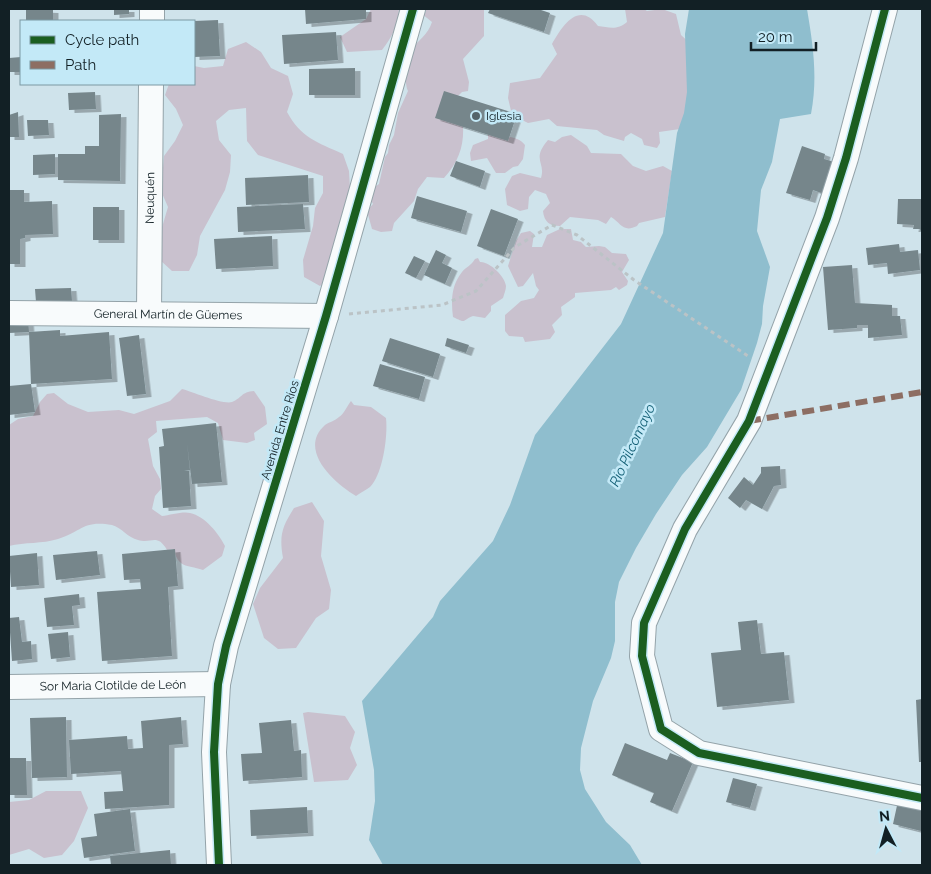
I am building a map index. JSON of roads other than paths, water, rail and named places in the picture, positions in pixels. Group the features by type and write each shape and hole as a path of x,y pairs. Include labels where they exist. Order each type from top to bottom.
{"street":[{"name":"Avenida Entre Ríos","path":"219,865 214,752 218,684 229,636 326,316 414,9"},
{"path":"885,9 846,158 827,218 749,421 685,529 644,623 642,656 661,729 699,753 922,798"},
{"name":"Neuquén","path":"149,312 151,85"},
{"name":"General Martín de Güemes","path":"9,313 149,312 326,316"},
{"name":"Sor Maria Clotilde de León","path":"9,687 218,684"}],"water":[{"name":"Río Pilcomayo","path":"689,9 807,9 813,48 814,87 811,114 780,119 772,162 761,190 757,231 770,267 763,306 762,324 741,390 707,447 682,475 656,514 619,582 615,602 615,641 611,658 593,701 581,748 580,770 585,789 606,822 630,845 642,865 383,865 369,840 375,801 374,770 362,701 433,617 440,601 493,541 510,505 535,435 621,324 663,233 677,133 684,113 687,92 685,34"}],"place":[{"name":"Iglesia","path":"476,116"}]}
